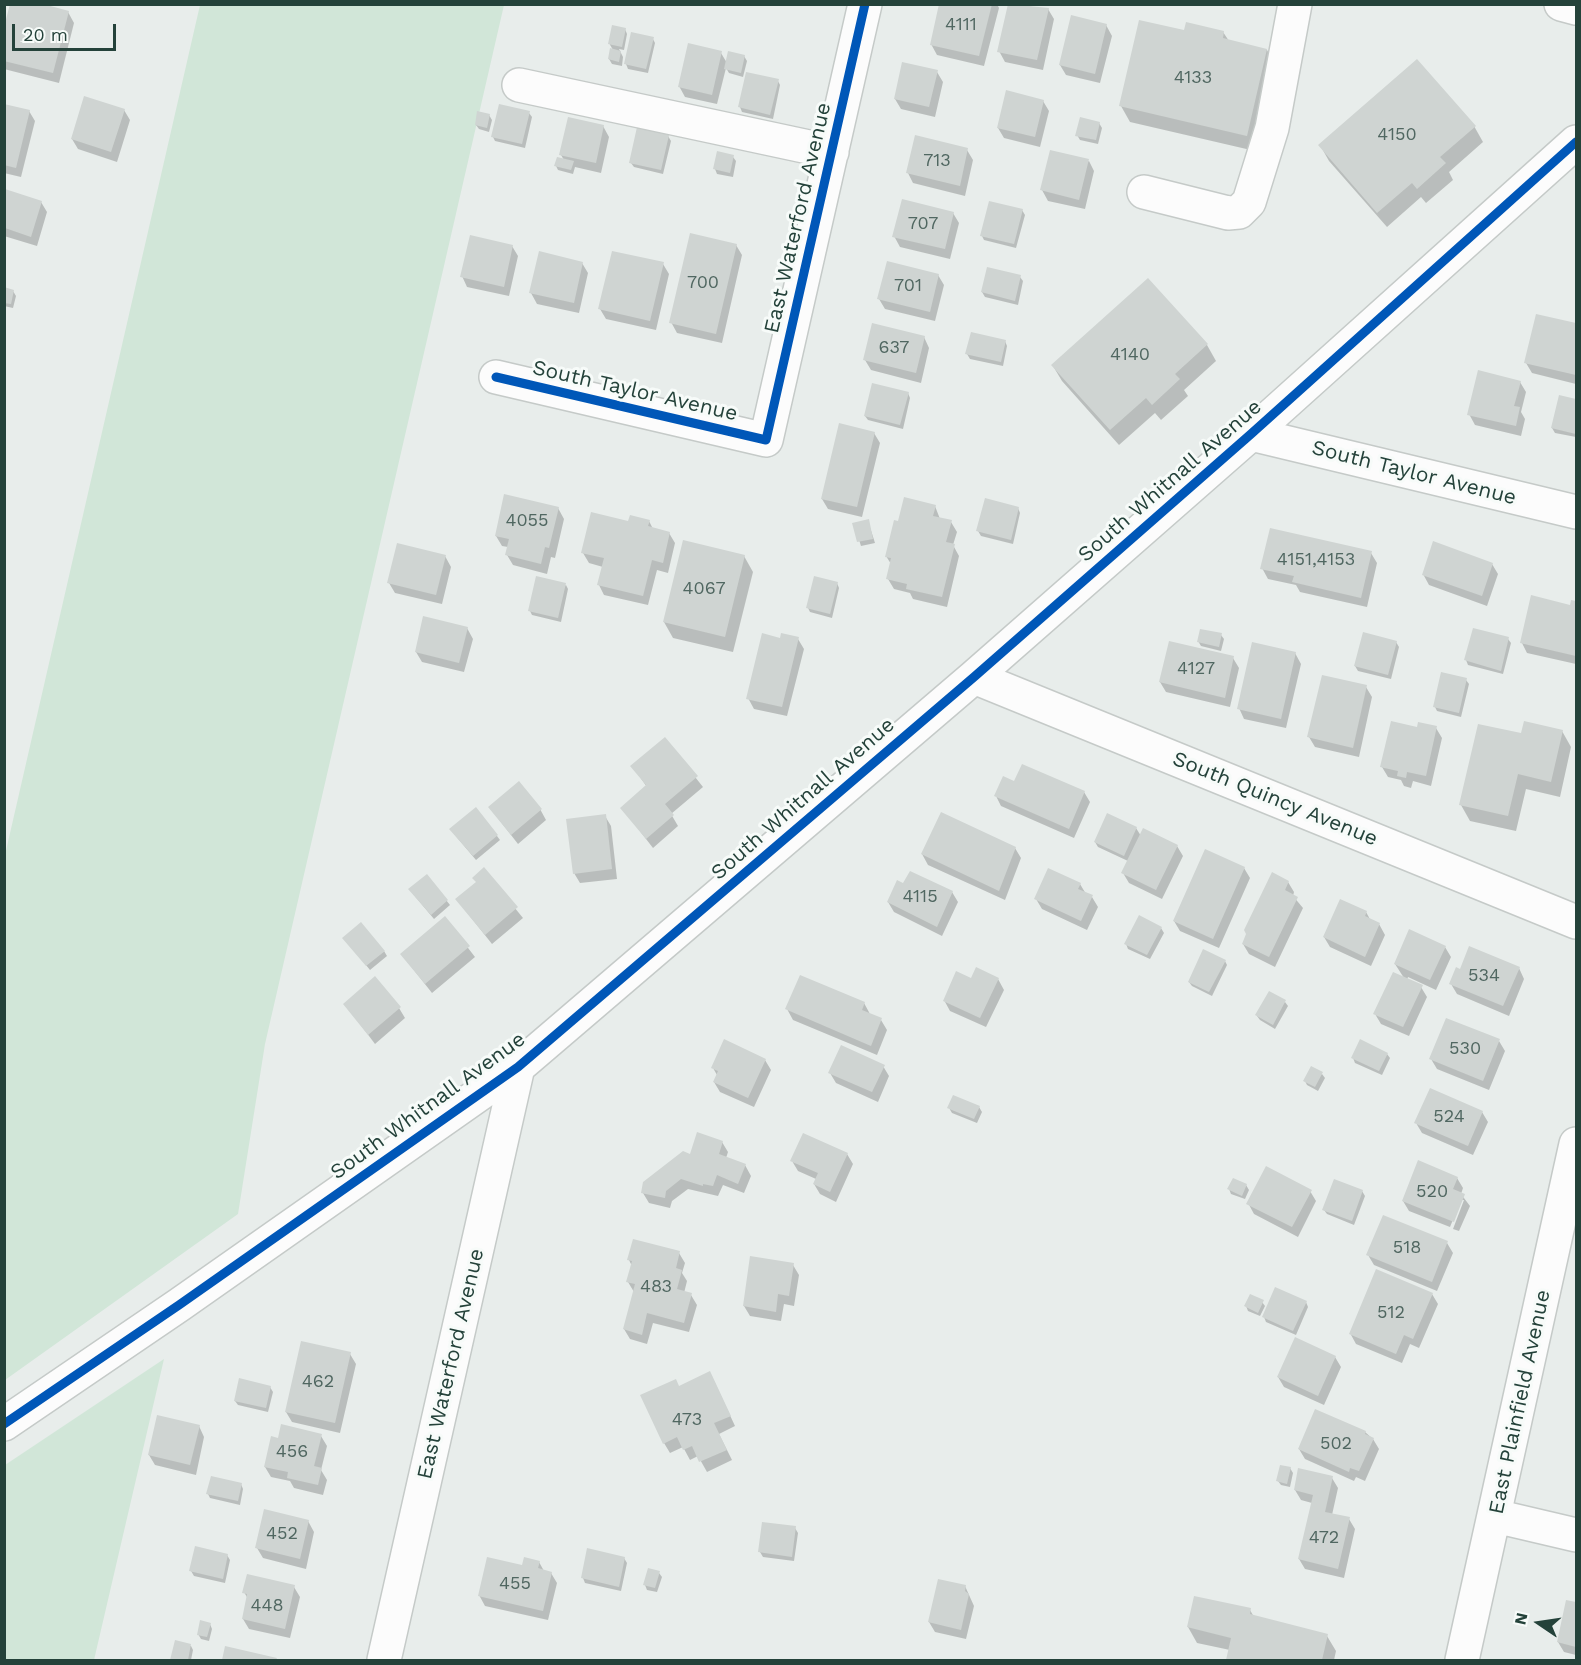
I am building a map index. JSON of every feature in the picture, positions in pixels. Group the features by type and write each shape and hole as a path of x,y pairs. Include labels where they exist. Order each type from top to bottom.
{"street":[{"name":"East Waterford Avenue","path":"766,440 865,4"},
{"path":"1144,192 1228,213 1239,212 1249,202 1270,137 1294,4"},
{"path":"1561,4 1576,8"},
{"path":"519,85 832,152"},
{"name":"South Whitnall Avenue","path":"4,1424 179,1305 518,1067 974,677 1251,434 1576,142"},
{"name":"South Taylor Avenue","path":"496,377 766,440"},
{"name":"South Taylor Avenue","path":"1251,434 1576,512"},
{"name":"South Quincy Avenue","path":"974,677 1576,922"},
{"name":"East Waterford Avenue","path":"384,1660 518,1067"},
{"name":"East Plainfield Avenue","path":"1462,1660 1576,1143"},
{"path":"1494,1516 1576,1535"}],"green space":[{"path":"200,5 504,5 265,1044 238,1214 5,1380 5,855"},
{"path":"164,1359 94,1660 5,1660 5,1465"}],"building":[{"path":"10,4 43,4 69,11 53,73 4,61 4,27"},
{"path":"939,4 992,4 979,56 930,45"},
{"path":"1008,4 1049,8 1037,60 997,52"},
{"path":"1071,15 1107,24 1095,74 1059,65"},
{"path":"1139,20 1184,30 1186,22 1224,31 1223,38 1267,49 1247,136 1119,106"},
{"path":"612,25 626,28 622,47 608,44"},
{"path":"631,32 654,37 646,69 624,64"},
{"path":"688,43 722,51 712,95 678,87"},
{"path":"610,48 621,51 619,62 608,59"},
{"path":"728,51 745,55 741,73 724,69"},
{"path":"1417,59 1476,126 1440,157 1446,163 1417,189 1412,183 1377,213 1318,145"},
{"path":"902,62 938,70 929,107 894,99"},
{"path":"746,72 779,79 770,115 738,107"},
{"path":"1006,90 1044,100 1035,137 997,128"},
{"path":"84,96 125,109 111,152 71,139"},
{"path":"4,104 30,110 16,168 4,165"},
{"path":"499,104 530,111 522,144 491,137"},
{"path":"477,111 490,114 487,128 475,125"},
{"path":"568,117 604,125 596,163 559,155"},
{"path":"1080,117 1100,122 1096,140 1075,136"},
{"path":"637,127 669,135 661,170 629,163"},
{"path":"915,135 968,148 960,186 906,173"},
{"path":"1050,150 1089,159 1079,200 1040,190"},
{"path":"717,151 734,155 730,173 713,169"},
{"path":"557,157 574,161 571,170 554,166"},
{"path":"5,189 42,201 31,237 5,228"},
{"path":"902,199 954,212 945,249 892,237"},
{"path":"989,201 1023,209 1014,244 980,236"},
{"path":"690,233 737,244 716,334 669,323"},
{"path":"470,235 513,245 504,287 460,277"},
{"path":"539,251 583,262 574,303 529,293"},
{"path":"612,251 664,262 650,321 598,309"},
{"path":"887,261 939,274 930,312 877,299"},
{"path":"987,267 1021,275 1015,301 981,292"},
{"path":"1148,278 1208,344 1175,374 1180,379 1152,405 1146,398 1110,430 1051,365"},
{"path":"4,287 14,290 11,304 4,303"},
{"path":"1536,314 1576,323 1576,375 1524,363"},
{"path":"872,323 925,336 916,373 863,360"},
{"path":"971,332 1006,340 1001,362 965,354"},
{"path":"1478,370 1521,381 1514,406 1520,407 1516,426 1467,415"},
{"path":"872,383 909,392 900,425 864,416"},
{"path":"1559,395 1576,399 1576,434 1551,428"},
{"path":"839,423 875,432 857,507 821,499"},
{"path":"504,494 559,507 549,548 545,547 541,564 505,555 509,539 495,536"},
{"path":"904,497 936,505 933,516 952,520 946,542 955,544 942,597 906,589 907,584 886,579 891,558 885,557 894,520 898,521"},
{"path":"985,498 1019,507 1011,540 976,531"},
{"path":"591,512 628,521 630,515 650,520 648,526 670,532 663,563 652,560 643,596 597,585 604,558 581,553"},
{"path":"869,519 873,539 857,542 852,523"},
{"path":"1270,528 1372,551 1361,598 1292,582 1294,576 1260,569"},
{"path":"683,540 745,555 725,637 663,622"},
{"path":"1433,541 1493,563 1482,596 1422,575"},
{"path":"397,543 446,555 436,595 387,583"},
{"path":"536,576 566,583 558,618 528,611"},
{"path":"814,576 838,582 830,614 806,608"},
{"path":"1531,595 1570,605 1571,600 1576,601 1576,656 1520,643"},
{"path":"423,616 468,627 459,663 415,652"},
{"path":"1473,628 1509,637 1501,671 1464,660"},
{"path":"1200,629 1222,633 1219,647 1197,642"},
{"path":"1363,632 1397,641 1388,675 1354,666"},
{"path":"762,633 780,638 781,633 799,637 782,707 746,699"},
{"path":"1169,641 1234,656 1225,698 1159,682"},
{"path":"1252,642 1296,652 1281,719 1237,709"},
{"path":"1441,672 1467,678 1459,713 1433,707"},
{"path":"1322,675 1367,685 1353,748 1307,737"},
{"path":"1391,721 1417,727 1418,722 1437,726 1426,776 1407,772 1406,778 1397,776 1398,771 1380,767"},
{"path":"1524,721 1563,730 1551,782 1518,774 1508,816 1459,805 1478,724 1521,733"},
{"path":"665,737 698,776 665,804 674,815 646,839 620,808 646,785 630,766"},
{"path":"1022,764 1085,791 1069,829 994,796 1003,776 1014,781"},
{"path":"519,781 542,809 511,835 488,807"},
{"path":"476,807 498,835 473,856 449,829"},
{"path":"941,812 1016,847 999,891 921,854"},
{"path":"1107,813 1137,827 1124,856 1094,842"},
{"path":"606,814 612,869 573,874 566,819"},
{"path":"1143,828 1178,845 1156,890 1121,873"},
{"path":"1205,849 1245,867 1213,939 1173,921"},
{"path":"484,867 518,907 485,935 455,899 476,882 472,878"},
{"path":"1048,868 1081,883 1078,889 1093,895 1081,921 1034,899"},
{"path":"910,871 953,891 937,927 887,902 897,880 903,883"},
{"path":"1272,872 1289,881 1285,890 1298,897 1269,957 1242,944 1246,934 1244,930"},
{"path":"427,874 448,900 431,915 408,889"},
{"path":"1340,899 1367,911 1365,916 1380,923 1365,957 1323,937"},
{"path":"1139,915 1162,927 1147,955 1124,944"},
{"path":"445,916 470,946 425,984 400,954"},
{"path":"361,922 385,951 366,966 342,938"},
{"path":"1409,929 1446,946 1430,980 1394,964"},
{"path":"1469,946 1520,967 1503,1006 1449,984 1456,967 1460,969"},
{"path":"1203,949 1226,960 1209,992 1188,982"},
{"path":"976,967 999,978 980,1018 943,1001 956,971 971,978"},
{"path":"1393,972 1423,985 1403,1027 1373,1014"},
{"path":"800,975 865,1002 862,1010 882,1018 871,1046 785,1009"},
{"path":"375,976 401,1007 368,1035 343,1004"},
{"path":"1269,991 1286,1000 1273,1025 1255,1015"},
{"path":"1446,1018 1500,1039 1483,1081 1429,1059"},
{"path":"724,1039 766,1059 748,1098 713,1082 718,1071 711,1068"},
{"path":"1360,1039 1388,1053 1379,1071 1351,1058"},
{"path":"841,1045 885,1065 872,1092 828,1073"},
{"path":"1311,1066 1323,1072 1315,1087 1303,1081"},
{"path":"1430,1088 1483,1111 1468,1146 1414,1123"},
{"path":"953,1095 980,1106 974,1119 947,1108"},
{"path":"697,1132 723,1141 719,1154 746,1164 738,1184 717,1175 713,1186 703,1184 703,1186 681,1179 666,1191 665,1198 641,1193 643,1182 683,1151 690,1154"},
{"path":"803,1133 848,1153 830,1192 813,1184 818,1173 790,1161"},
{"path":"1418,1160 1458,1177 1453,1189 1465,1194 1454,1222 1402,1201"},
{"path":"1266,1166 1312,1190 1292,1227 1246,1204"},
{"path":"1233,1178 1247,1184 1242,1196 1227,1189"},
{"path":"1334,1179 1363,1190 1352,1221 1322,1210"},
{"path":"1383,1215 1448,1241 1432,1282 1366,1255"},
{"path":"633,1239 680,1251 676,1268 682,1270 677,1289 692,1293 684,1323 647,1313 642,1335 623,1329 635,1284 626,1282 632,1261 627,1260"},
{"path":"750,1256 794,1263 789,1296 778,1294 776,1312 743,1306"},
{"path":"1376,1269 1433,1293 1413,1339 1404,1335 1396,1354 1349,1334"},
{"path":"1275,1287 1307,1301 1293,1331 1262,1317"},
{"path":"1250,1294 1264,1300 1258,1313 1244,1306"},
{"path":"1295,1337 1336,1356 1318,1396 1277,1377"},
{"path":"301,1341 351,1352 335,1423 285,1412"},
{"path":"710,1371 731,1416 714,1423 727,1450 699,1462 692,1446 683,1450 677,1437 663,1444 640,1395 676,1379 679,1386"},
{"path":"239,1378 271,1386 266,1408 234,1401"},
{"path":"1315,1409 1366,1431 1365,1434 1374,1438 1359,1471 1350,1468 1349,1472 1298,1449"},
{"path":"157,1415 200,1425 190,1465 148,1455"},
{"path":"281,1424 322,1434 314,1466 322,1468 318,1485 287,1478 288,1472 264,1467 271,1436 278,1438"},
{"path":"1280,1465 1291,1467 1287,1484 1276,1481"},
{"path":"1298,1468 1333,1476 1325,1512 1350,1517 1338,1569 1298,1559 1313,1495 1294,1490"},
{"path":"211,1476 242,1483 238,1501 206,1494"},
{"path":"264,1509 309,1520 300,1559 255,1548"},
{"path":"762,1522 796,1526 792,1557 758,1552"},
{"path":"195,1546 228,1554 223,1579 189,1571"},
{"path":"587,1548 625,1557 619,1587 581,1578"},
{"path":"487,1557 522,1565 524,1557 540,1561 538,1568 552,1572 543,1611 478,1596"},
{"path":"648,1568 660,1571 655,1588 643,1585"},
{"path":"247,1574 295,1585 285,1629 242,1619 247,1594 242,1593"},
{"path":"938,1579 966,1585 965,1591 969,1594 961,1630 928,1622"},
{"path":"1194,1596 1251,1608 1250,1614 1328,1634 1322,1660 1226,1660 1231,1638 1187,1627"},
{"path":"1566,1600 1576,1602 1576,1647 1557,1642"},
{"path":"200,1620 211,1623 207,1637 197,1635"},
{"path":"175,1640 191,1644 188,1660 170,1660"},
{"path":"225,1646 277,1658 276,1660 222,1660"}],"cycle path":[{"path":"496,377 766,440 865,4"},
{"path":"4,1424 179,1305 518,1067 974,677 1251,434 1576,142"}]}
